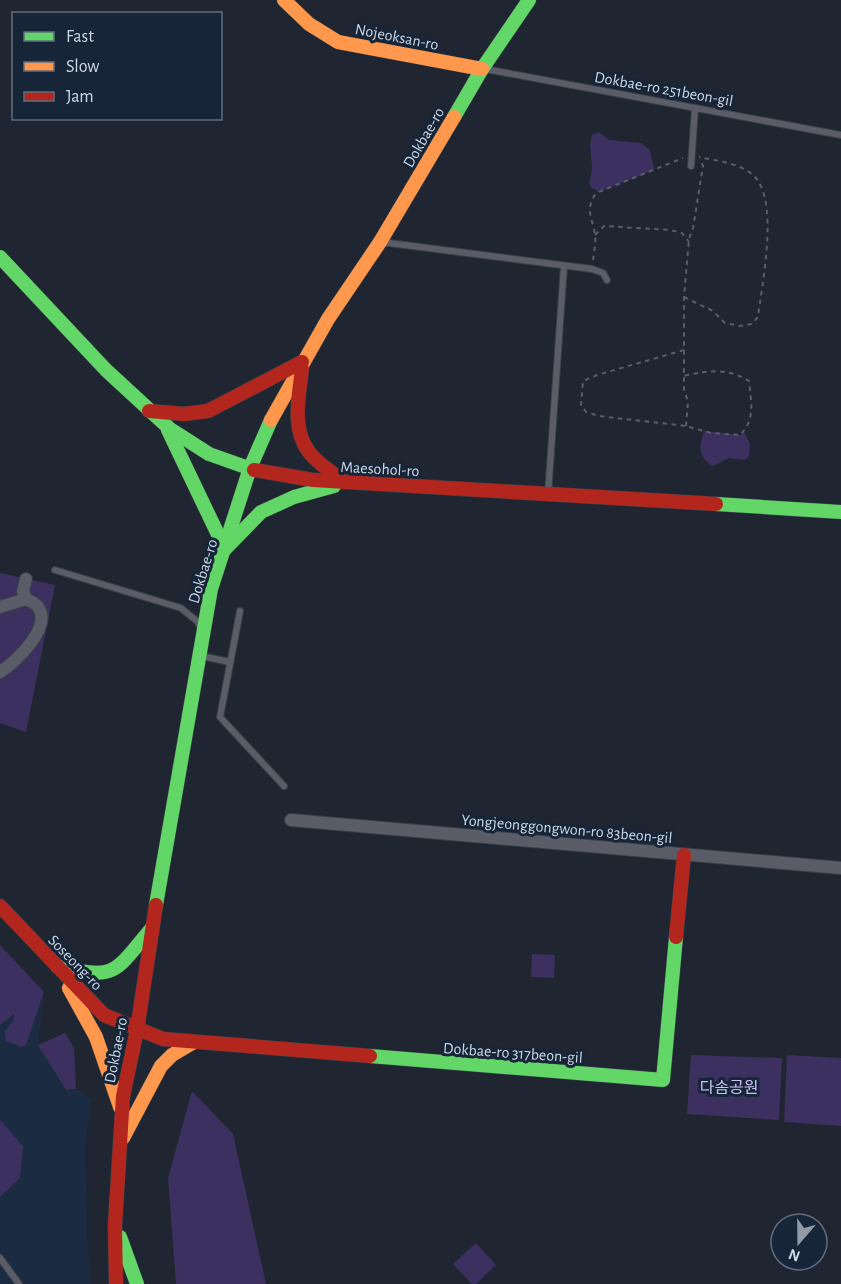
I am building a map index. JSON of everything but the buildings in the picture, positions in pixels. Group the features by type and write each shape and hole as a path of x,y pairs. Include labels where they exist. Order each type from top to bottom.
{"main road":[{"name":"Nojeoksan-ro","path":"284,0 309,24 338,42 482,69"},
{"name":"Dokbae-ro","path":"116,1284 115,1225 123,1096 137,1030 211,588 250,468 276,409 328,319 380,242 482,69 529,0"},
{"name":"Maesohol-ro","path":"0,257 110,376 166,426 186,441 217,458 280,476 345,482 841,512"},
{"path":"150,411 184,414 208,411 302,362"},
{"path":"302,362 298,406 300,429 308,451 345,482"},
{"path":"166,426 225,549 261,512 294,497 345,482"},
{"name":"Dokbae-ro 317beon-gil","path":"137,1030 163,1039 194,1042 663,1080 684,855"},
{"name":"Soseong-ro","path":"0,906 104,1015 137,1030"},
{"path":"57,966 101,974 110,972 153,927"},
{"path":"57,966 96,1037 122,1112"},
{"path":"120,1144 161,1066 194,1042"},
{"name":"Dokbae-ro","path":"115,1225 137,1284"}],"street":[{"path":"0,672 21,655 31,643 40,624 41,614 38,605 26,599 23,591 26,579"},
{"path":"0,607 26,599"},
{"name":"Yongjeonggongwon-ro 83beon-gil","path":"291,820 841,868"}],"lane":[{"name":"Dokbae-ro 251beon-gil","path":"482,69 841,135"},
{"path":"691,166 695,108"},
{"path":"380,242 592,269 603,273 607,280"},
{"path":"548,494 564,266"},
{"path":"55,570 180,608 198,622 202,634"},
{"path":"240,611 220,717 284,786"},
{"path":"198,655 230,662"},
{"path":"0,1258 17,1281 9,1284"}],"path":[{"path":"592,269 595,235 589,213 596,193 692,155 741,167 756,177 764,194 768,214 758,317 752,324 740,326 725,323 713,311 684,297"},
{"path":"686,426 688,402 684,390 684,297 689,242 703,166 699,157"},
{"path":"595,235 604,226 670,230 682,233 689,242"},
{"path":"684,350 583,381 580,394 581,405 586,412 598,416 686,426 711,433 740,435 749,427 752,405 749,381 737,374 717,370 684,376"}],"shaded area":[{"path":"0,945 44,992 38,1045 65,1090 77,1089 92,1099 85,1149 91,1284 0,1284"}],"green space":[{"path":"599,132 609,140 641,143 650,150 654,170 599,192 592,188 589,184 592,170 590,143 592,135"},
{"path":"704,431 740,435 744,432 750,444 749,457 744,460 729,458 713,466 702,455 701,442"},
{"path":"0,573 55,585 26,732 0,723"},
{"path":"0,945 44,992 26,1045 22,1047 6,1041 5,1031 13,1021 14,1014 0,1025"},
{"path":"532,954 555,955 554,978 531,977"},
{"path":"65,1033 74,1048 76,1089 66,1090 38,1045"},
{"name":"다솜공원","path":"691,1055 782,1058 779,1120 687,1114"},
{"path":"787,1055 841,1058 841,1126 784,1122"},
{"path":"192,1091 233,1134 266,1284 176,1284 168,1178"},
{"path":"0,1120 23,1146 20,1178 0,1197"},
{"path":"476,1243 496,1265 476,1284 472,1284 453,1264"}],"traffic: fast":[{"path":"454,117 482,69 529,0"},
{"path":"0,257 106,370 170,429 209,454 254,470"},
{"path":"156,905 211,589 250,468 271,420"},
{"path":"168,430 225,549 261,512 294,497 334,486"},
{"path":"716,504 841,512"},
{"path":"57,966 92,973 113,969 130,955 152,928"},
{"path":"370,1056 663,1080 676,937"},
{"path":"120,1237 137,1284"}],"traffic: slow":[{"path":"284,0 309,24 338,42 482,69"},
{"path":"271,420 328,319 380,242 454,117"},
{"path":"69,988 96,1037 120,1107"},
{"path":"123,1138 161,1066 172,1055 194,1042"}],"traffic: jam":[{"path":"149,411 184,414 208,411 302,362"},
{"path":"302,369 298,422 303,443 317,460 345,482"},
{"path":"254,470 313,480 716,504"},
{"path":"676,937 684,855"},
{"path":"116,1284 115,1225 123,1096 137,1030 156,905"},
{"path":"0,906 104,1015 163,1039 370,1056"}]}
